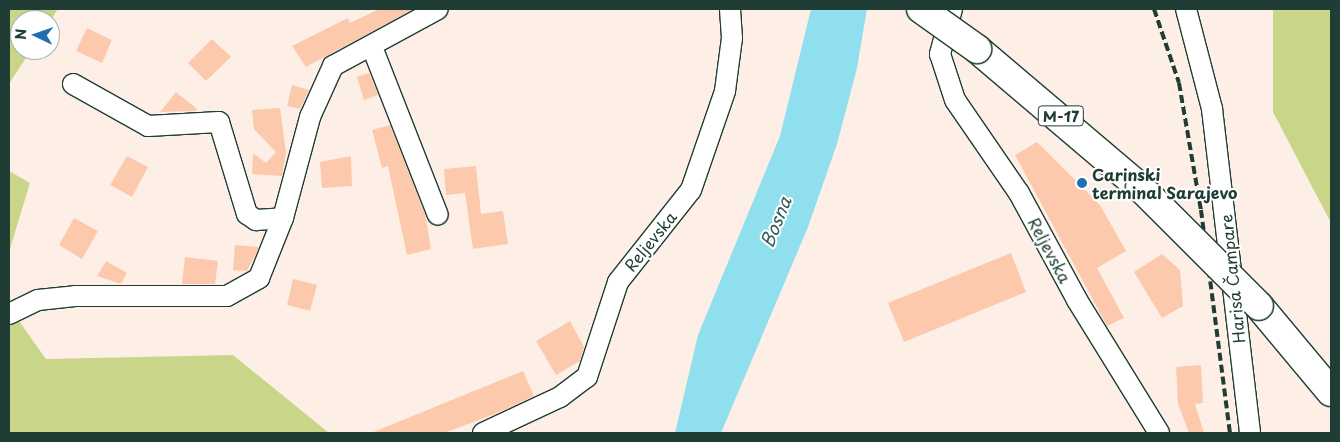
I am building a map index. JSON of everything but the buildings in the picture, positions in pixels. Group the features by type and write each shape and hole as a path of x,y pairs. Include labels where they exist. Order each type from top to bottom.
{"main road":[{"name":"M-17","path":"921,9 977,49 1140,187 1259,306 1331,392"}],"street":[{"path":"9,314 38,300 76,296 227,296 260,278 283,218 310,117 333,66 372,47 438,9"},
{"name":"Reljevska","path":"495,431 560,397 587,377 618,282 691,190 725,91 732,38 730,9"},
{"name":"Reljevska","path":"952,9 940,54 955,100 1019,193 1077,300 1159,433"},
{"name":"Harisa Čampare","path":"1186,9 1212,109 1250,433"},
{"path":"372,47 438,215"},
{"path":"73,84 148,126 219,122 247,214 268,222 283,218"}],"green space":[{"path":"9,9 58,9 10,10 10,60 25,60 9,84"},
{"path":"1273,9 1331,9 1331,223 1273,112"},
{"path":"9,171 30,183 9,252"},
{"path":"9,307 46,359 233,355 329,433 9,433"}],"water":[{"name":"Bosna","path":"811,9 867,9 857,68 837,144 808,227 721,433 675,433 698,335 780,136"}],"railway":[{"path":"1154,9 1179,83 1201,210 1230,433"}],"place":[{"name":"Carinski terminal Sarajevo","path":"1082,183"}]}
